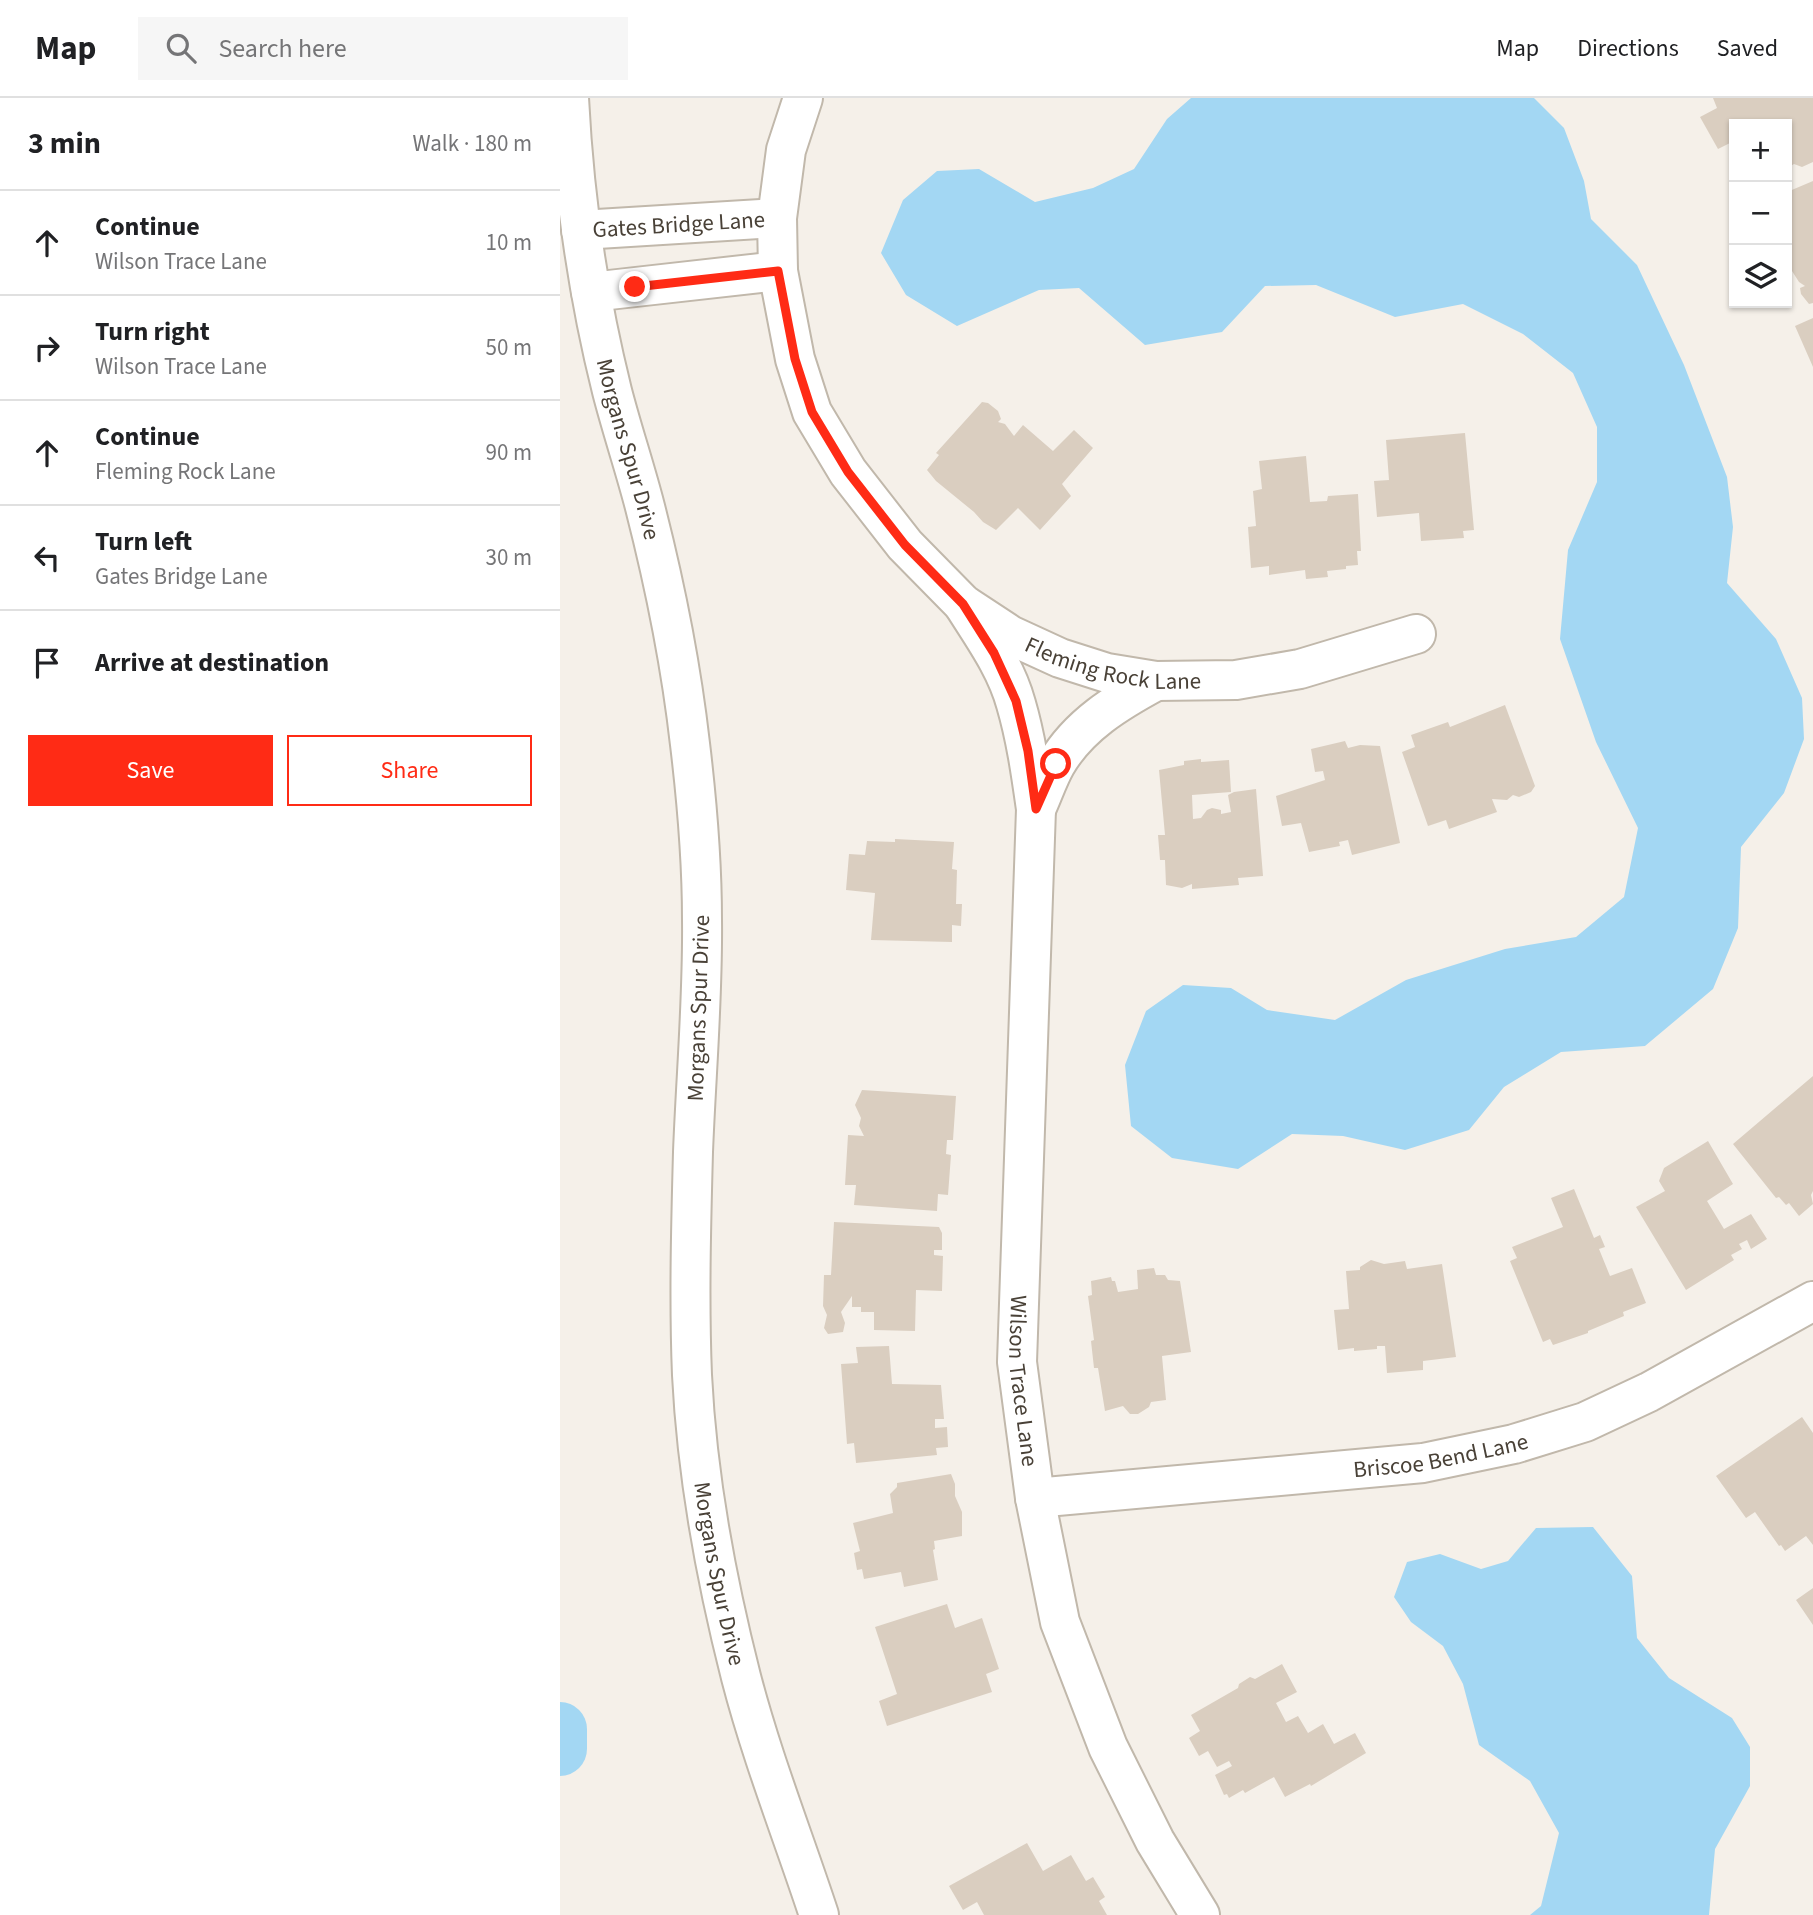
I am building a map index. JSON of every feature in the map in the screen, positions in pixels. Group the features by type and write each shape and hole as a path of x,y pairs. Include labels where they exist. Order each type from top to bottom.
{"street":[{"name":"Morgans Spur Drive","path":"569,98 572,166 591,292 612,389 664,586 680,670 690,746 702,918 693,1156 692,1377 703,1478 720,1585 741,1678 819,1915"},
{"name":"Fleming Rock Lane","path":"803,98 786,150 777,218 778,271 795,359 812,412 848,472 905,545 963,604 1010,635 1060,658 1107,673 1156,681 1236,680 1300,668 1416,634"},
{"name":"Gates Bridge Lane","path":"581,230 777,218"},
{"path":"591,292 778,271"},
{"name":"Wilson Trace Lane","path":"963,604 994,653 1016,701 1028,751 1036,809 1017,1362 1035,1498 1060,1622 1108,1747 1155,1841 1200,1915"},
{"name":"Wilson Trace Lane","path":"1036,809 1056,764 1083,729 1114,703 1156,681"},
{"name":"Briscoe Bend Lane","path":"1035,1498 1423,1463 1514,1444 1585,1422 1649,1392 1813,1301"}],"water":[{"path":"1191,98 1534,98 1564,128 1584,181 1591,219 1637,265 1684,365 1727,477 1733,527 1727,583 1776,639 1802,698 1804,739 1784,793 1741,847 1738,928 1713,989 1645,1046 1561,1052 1504,1087 1469,1130 1405,1150 1343,1136 1292,1134 1238,1169 1172,1158 1131,1126 1125,1065 1146,1011 1183,985 1231,988 1267,1010 1335,1020 1406,980 1505,949 1576,937 1624,897 1638,828 1596,742 1560,639 1568,550 1597,482 1597,427 1573,373 1523,334 1463,304 1395,317 1316,285 1265,286 1222,332 1145,345 1079,288 1039,290 957,326 906,295 881,253 903,200 937,171 979,169 1035,202 1093,188 1134,169 1167,119"},
{"path":"1593,1527 1632,1576 1637,1638 1669,1678 1732,1718 1750,1747 1750,1786 1715,1849 1709,1915 1530,1915 1541,1906 1559,1833 1530,1781 1479,1745 1463,1684 1443,1646 1411,1622 1394,1597 1407,1562 1440,1554 1481,1569 1508,1561 1536,1528"}],"building":[{"path":"1713,98 1813,98 1813,162 1802,167 1792,165 1792,119 1729,119 1729,144 1718,149 1700,117 1717,108"},
{"path":"1813,181 1813,303 1809,304 1801,294 1800,288 1805,286 1792,271 1792,190"},
{"path":"1813,318 1813,367 1795,326"},
{"path":"982,402 998,411 1001,419 998,422 1005,424 1014,436 1023,425 1053,451 1074,430 1093,448 1062,484 1071,496 1040,530 1018,508 996,530 983,522 927,470 939,455 936,453"},
{"path":"1465,433 1474,530 1463,531 1464,538 1421,541 1419,513 1377,517 1374,481 1389,480 1386,440"},
{"path":"1306,456 1310,502 1327,501 1328,496 1358,494 1361,551 1357,551 1358,565 1327,571 1328,577 1306,579 1305,570 1269,575 1269,566 1251,568 1248,527 1256,526 1253,491 1262,489 1259,461"},
{"path":"1505,705 1535,786 1531,792 1519,797 1513,795 1507,800 1492,799 1497,812 1449,829 1446,820 1428,826 1402,752 1415,747 1411,735 1448,722 1450,727"},
{"path":"1345,741 1348,748 1360,745 1380,746 1400,843 1352,855 1348,840 1339,842 1340,846 1309,852 1301,823 1282,826 1276,796 1325,780 1323,771 1315,772 1311,749"},
{"path":"1201,759 1201,762 1229,760 1231,792 1192,795 1193,819 1201,818 1212,808 1221,810 1221,814 1231,812 1228,795 1256,789 1263,876 1238,878 1239,885 1192,889 1192,884 1182,888 1166,885 1165,860 1160,860 1158,835 1165,835 1159,770 1184,765 1184,761"},
{"path":"895,839 954,842 952,869 957,870 956,904 962,904 961,926 952,925 952,942 871,940 875,893 846,890 849,854 865,855 867,841 895,842"},
{"path":"1813,1076 1813,1204 1799,1216 1789,1203 1786,1205 1779,1197 1776,1198 1733,1144"},
{"path":"862,1090 956,1096 953,1140 947,1140 946,1154 951,1155 948,1195 938,1194 937,1211 854,1205 856,1185 845,1185 848,1135 864,1136 859,1126 861,1118 855,1105"},
{"path":"1708,1141 1733,1184 1707,1201 1724,1229 1751,1214 1767,1239 1751,1249 1747,1240 1739,1244 1742,1249 1731,1255 1734,1260 1686,1290 1636,1207 1665,1191 1659,1181 1664,1168"},
{"path":"1574,1189 1594,1238 1600,1235 1605,1247 1599,1249 1610,1276 1632,1268 1646,1303 1623,1312 1624,1316 1588,1333 1553,1345 1550,1339 1543,1342 1510,1261 1517,1258 1512,1247 1563,1227 1551,1198"},
{"path":"834,1222 939,1227 942,1233 942,1250 934,1250 934,1255 943,1256 942,1291 916,1290 915,1331 874,1330 874,1312 861,1312 861,1307 852,1307 852,1296 841,1312 845,1323 843,1332 828,1334 824,1328 827,1315 823,1306 824,1275 831,1275"},
{"path":"1371,1260 1384,1264 1405,1261 1407,1269 1442,1264 1456,1357 1423,1361 1423,1370 1387,1373 1385,1346 1354,1351 1354,1348 1338,1350 1334,1310 1349,1309 1346,1271 1360,1270 1360,1267"},
{"path":"1154,1268 1156,1275 1165,1275 1168,1280 1180,1281 1191,1352 1162,1356 1166,1400 1151,1402 1149,1407 1138,1414 1130,1414 1123,1406 1105,1411 1098,1368 1094,1368 1091,1341 1094,1340 1088,1296 1092,1295 1091,1281 1111,1277 1118,1292 1138,1289 1137,1270"},
{"path":"889,1346 892,1384 941,1385 944,1419 935,1419 935,1428 947,1427 948,1447 936,1448 937,1455 856,1463 854,1443 847,1444 841,1364 858,1363 856,1347"},
{"path":"1802,1417 1813,1433 1813,1545 1806,1536 1785,1551 1755,1512 1746,1518 1716,1476"},
{"path":"951,1474 955,1484 955,1496 962,1512 962,1536 934,1541 938,1580 904,1587 901,1572 864,1579 862,1569 857,1570 854,1553 860,1551 853,1523 893,1513 890,1494 897,1487 897,1483"},
{"path":"1813,1588 1813,1625 1796,1600"},
{"path":"947,1604 955,1628 982,1618 999,1669 986,1674 992,1692 887,1726 879,1701 897,1694 875,1627"},
{"path":"1282,1664 1297,1692 1276,1703 1286,1722 1298,1716 1308,1733 1323,1724 1334,1744 1355,1733 1366,1753 1311,1786 1310,1784 1285,1797 1274,1777 1245,1793 1243,1790 1229,1798 1227,1794 1224,1795 1215,1775 1232,1766 1229,1761 1217,1767 1208,1751 1199,1756 1189,1738 1200,1731 1191,1715 1238,1688 1239,1684 1250,1677 1255,1679"},
{"path":"1027,1843 1043,1871 1071,1855 1086,1881 1093,1877 1105,1897 1099,1901 1107,1915 984,1915 977,1902 963,1910 949,1886"}],"waterway":[{"path":"560,1729 560,1749"}],"route":[{"path":"635,287 778,271 795,359 812,412 848,472 905,545 963,604 994,653 1016,701 1028,751 1036,809 1056,764"}]}
